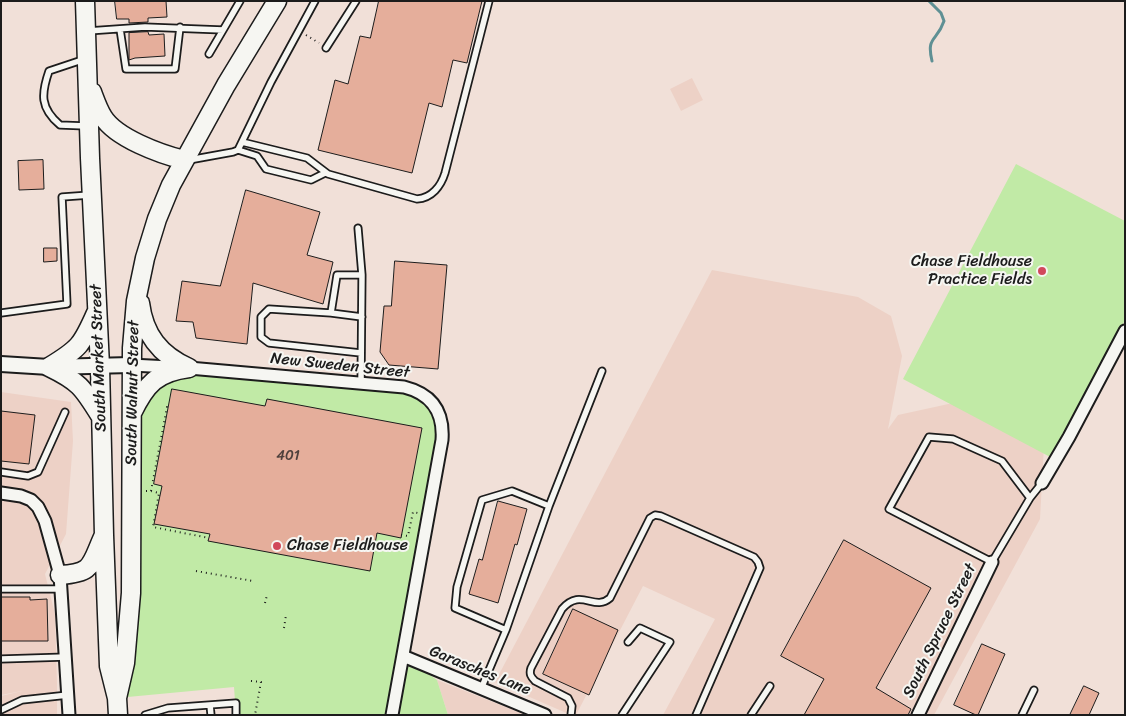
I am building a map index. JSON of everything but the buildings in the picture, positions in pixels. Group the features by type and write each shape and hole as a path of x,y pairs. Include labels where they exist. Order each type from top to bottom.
{"main road":[{"name":"South Market Street","path":"85,1 100,366 109,666 118,706"},
{"name":"South Walnut Street","path":"118,706 125,663 131,593 131,366 133,321 145,258 157,219 184,160 277,1"},
{"path":"88,82 103,117 114,128 136,142 184,160"},
{"path":"139,288 141,309 148,332 168,356 174,361 190,368"},
{"path":"49,366 68,356 80,346 97,311"},
{"path":"49,366 80,385 101,417"},
{"path":"132,413 143,392 154,380 171,371 190,368"},
{"path":"60,582 87,569 104,535"}],"street":[{"path":"1042,483 1069,437 1125,331"},
{"path":"1,364 131,366"},
{"name":"New Sweden Street","path":"131,366 190,368 404,387 422,393 434,406 442,421 443,431 403,656"},
{"path":"1,493 21,496 31,500 41,513 60,582 69,715"},
{"name":"South Spruce Street","path":"918,715 992,562"},
{"path":"392,715 403,656"},
{"name":"Garasches Lane","path":"403,656 545,715"}],"lane":[{"path":"209,54 240,1"},
{"path":"238,150 271,82 315,1"},
{"path":"326,48 356,1"},
{"path":"242,142 307,158 325,173 417,199 428,197 443,180 489,1"},
{"path":"86,32 180,27 224,30"},
{"path":"120,29 126,69 175,69 180,27"},
{"path":"87,59 49,71 42,89 45,106 50,117 60,125 89,126"},
{"path":"184,160 205,158 238,150 257,156 266,169 311,180 325,173"},
{"path":"1,313 67,304 62,197 92,195"},
{"path":"358,228 362,275 361,384"},
{"path":"332,313 337,275 362,275"},
{"path":"361,354 269,343 261,337 261,317 269,309 362,317"},
{"path":"481,689 506,630 549,506 602,371"},
{"path":"1,472 28,476 38,472 65,412"},
{"path":"1030,498 1002,461 953,439 928,437 889,509 992,562 1030,498 1042,483"},
{"path":"506,630 454,608 457,587 482,500 512,491 549,506"},
{"path":"571,715 572,706 568,698 535,681 531,677 531,668 562,609 568,603 579,599 600,603 606,602 610,598 650,518 655,515 754,557 760,568 696,715"},
{"path":"1,589 60,582"},
{"path":"622,715 670,642 640,628 628,642"},
{"path":"1,659 66,657"},
{"path":"751,715 770,686"},
{"path":"1022,715 1034,690"},
{"path":"1,710 22,700 68,695"},
{"path":"145,715 168,708 236,703 236,715"},
{"path":"210,705 211,715"}],"path":[{"path":"299,30 326,48"},
{"path":"151,491 167,407 169,408"},
{"path":"146,491 159,493 153,527 209,538"},
{"path":"402,534 408,536 412,512 418,513"},
{"path":"196,571 253,581"},
{"path":"266,603 267,595"},
{"path":"284,628 286,615"},
{"path":"251,681 261,682 255,715"}],"shaded area":[{"path":"692,78 703,100 681,111 670,89"},
{"path":"712,270 858,297 891,316 902,356 888,429 898,415 985,396 1045,427 1040,519 934,715 663,715 715,619 643,586 576,715 571,715 495,682"},
{"path":"1,392 71,402 73,441 66,534 45,574 55,614 57,715 1,715 1,696 22,691 1,695"},
{"path":"437,680 526,715 448,715"}],"green space":[{"name":"Chase Fieldhouse Practice Fields","path":"1016,164 1125,221 1125,320 1052,458 903,379"},
{"name":"Chase Fieldhouse","path":"171,371 414,389 441,421 403,656 437,680 448,715 236,715 234,687 117,698 132,413"}],"waterway":[{"path":"929,1 941,13 944,21 931,43 932,61"}],"place":[{"name":"Chase Fieldhouse Practice Fields","path":"1042,271"},
{"name":"Chase Fieldhouse","path":"277,546"}]}
